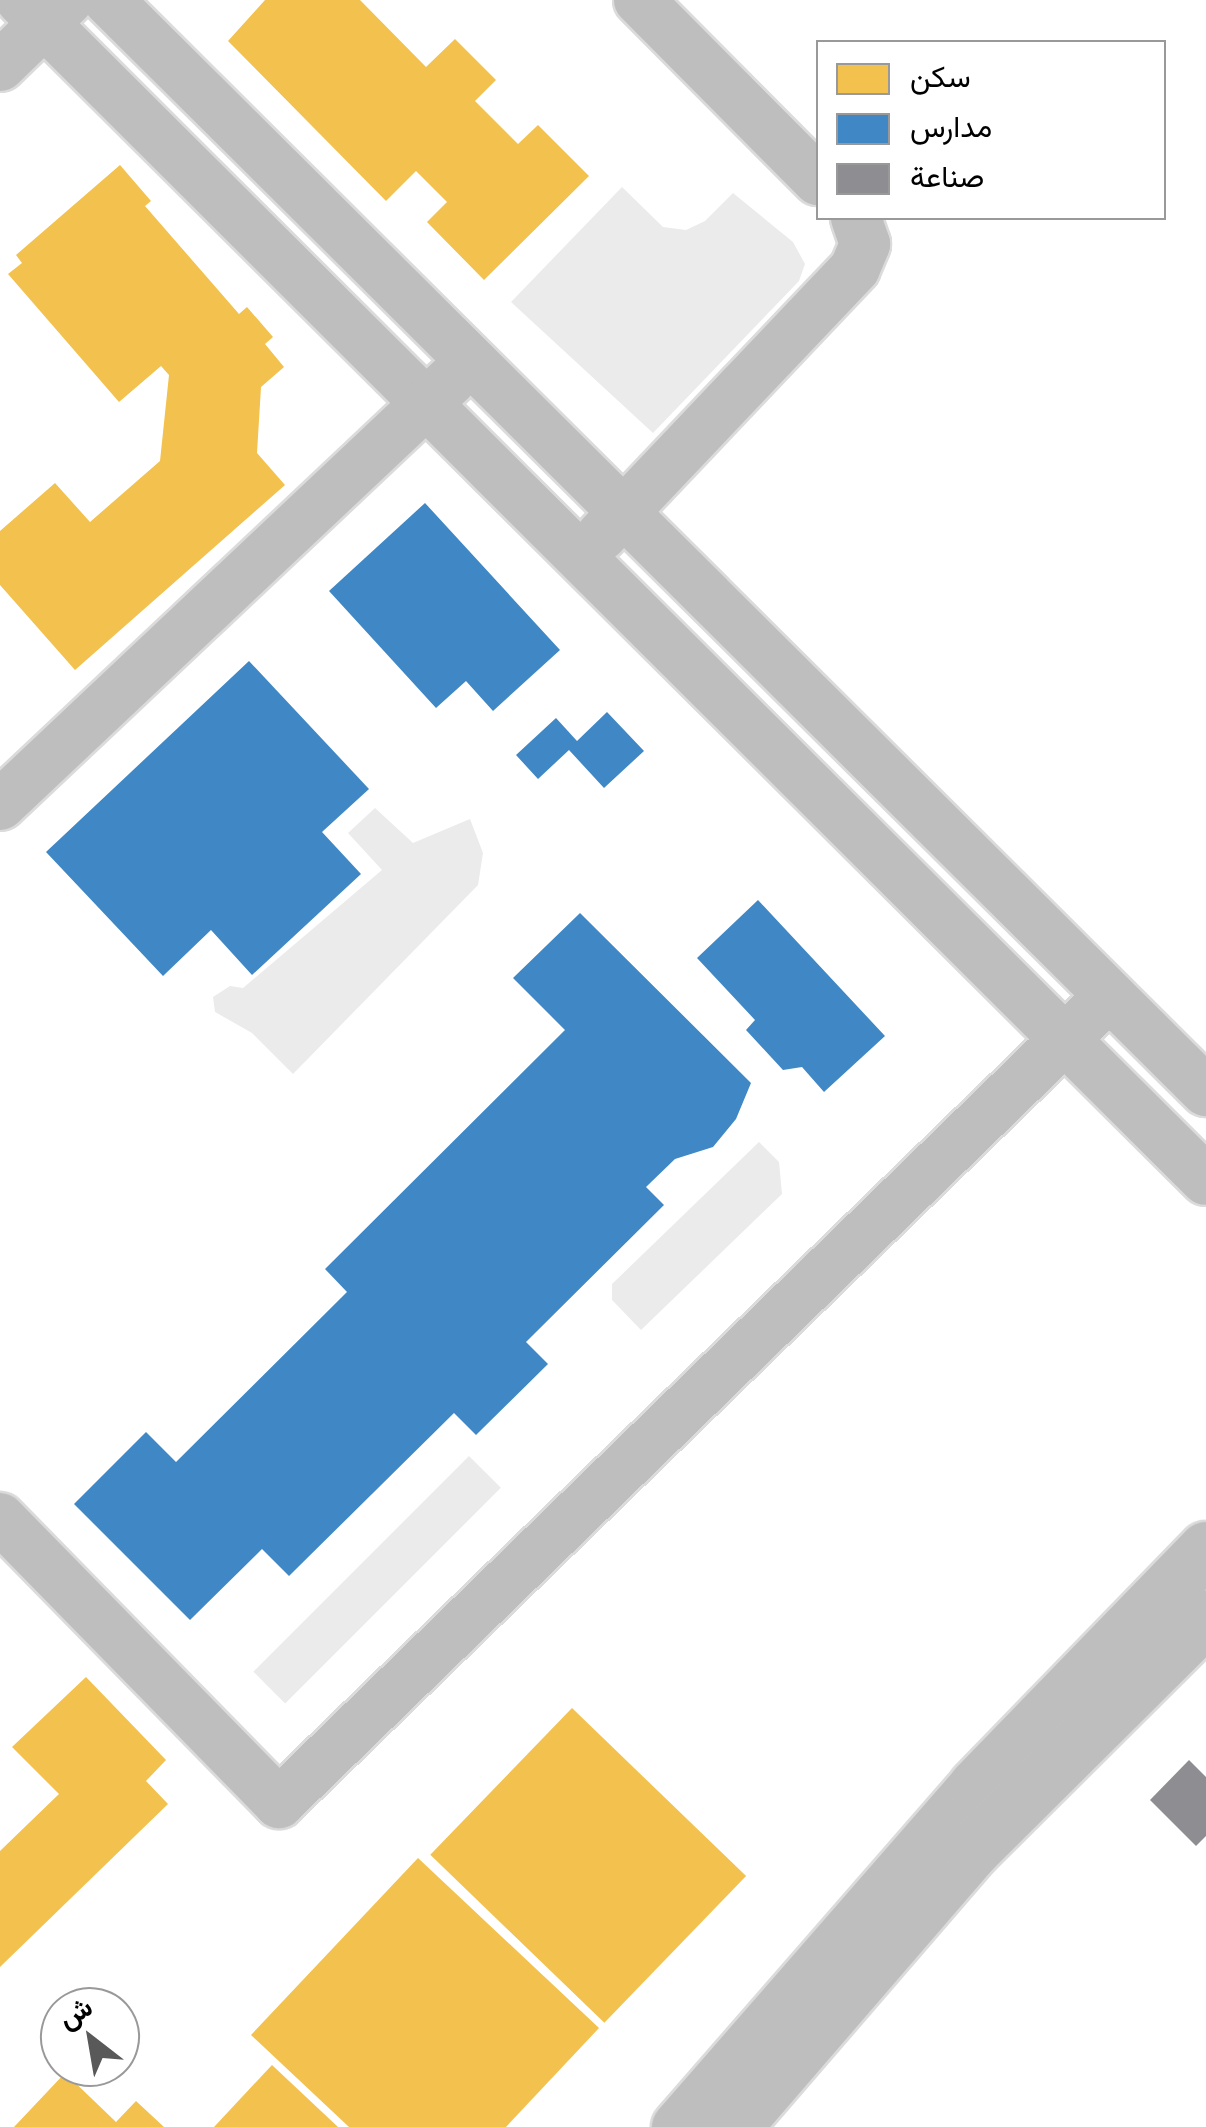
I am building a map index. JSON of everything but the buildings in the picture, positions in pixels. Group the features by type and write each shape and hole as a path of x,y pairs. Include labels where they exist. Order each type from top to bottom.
{"highway":[{"path":"679,2127 976,1786 1206,1549"},
{"path":"734,2127 972,1850 1206,1618"}],"street":[{"path":"108,0 1206,1092"},
{"path":"639,0 816,178"},
{"path":"0,66 44,8 580,558 1206,1180"},
{"path":"580,558 855,268 865,244 857,220"},
{"path":"0,806 469,361"},
{"path":"0,1518 279,1803 1108,997"}],"shaded area":[{"path":"622,187 663,227 686,230 705,221 733,193 793,242 805,264 799,281 653,433 511,302"},
{"path":"375,808 413,843 470,819 483,853 478,885 293,1074 252,1033 215,1012 213,997 230,986 243,988 382,870 348,833"},
{"path":"759,1142 779,1162 782,1194 641,1330 612,1300 612,1284"},
{"path":"469,1456 501,1488 285,1703 253,1672"}]}
